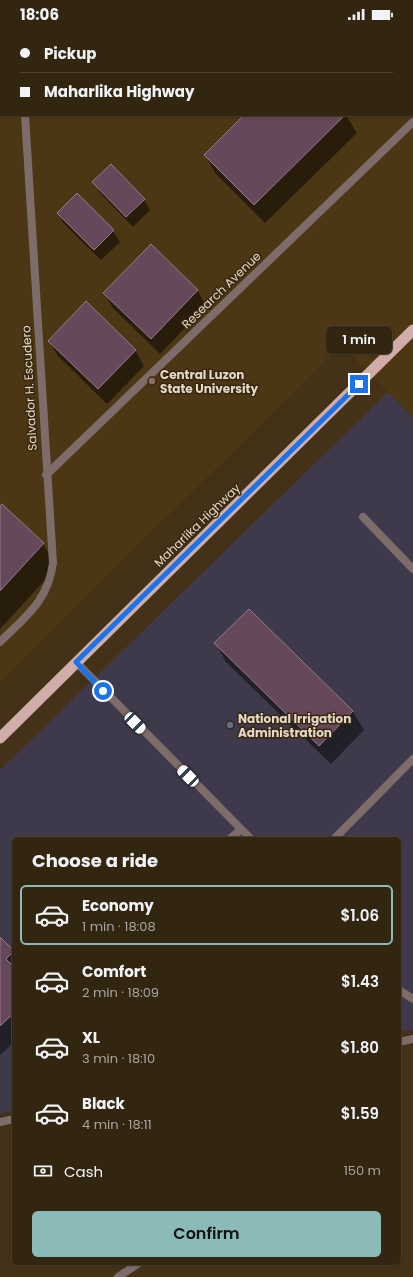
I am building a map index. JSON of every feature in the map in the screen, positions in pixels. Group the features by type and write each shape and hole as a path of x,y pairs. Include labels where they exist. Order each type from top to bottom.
{"highway":[{"name":"Maharlika Highway","path":"0,738 413,330"}],"street":[{"name":"Salvador H. Escudero","path":"0,642 36,606 51,579 53,563 46,475 25,116"},
{"name":"Research Avenue","path":"46,475 413,122"},
{"path":"363,517 413,569"},
{"path":"76,662 249,837"},
{"path":"336,837 413,759"},
{"path":"232,837 241,829"},
{"path":"401,991 413,999"},
{"path":"401,1042 413,1039"},
{"path":"0,1122 12,1119"},
{"path":"118,1277 136,1265"}],"shaded area":[{"name":"Central Luzon State University","path":"0,116 413,116 413,417 341,345 0,682"},
{"name":"National Irrigation Administration","path":"388,392 413,417 413,1030 401,1032 401,837 12,837 12,1111 0,1114 0,770"}],"building":[{"path":"243,116 344,116 254,205 204,155"},
{"path":"111,164 145,199 126,217 92,182"},
{"path":"77,193 114,230 94,250 57,213"},
{"path":"151,244 198,290 151,339 103,293"},
{"path":"86,301 136,350 98,389 48,341"},
{"path":"2,504 44,543 0,591 0,506"},
{"path":"249,609 353,711 319,746 214,643"},
{"path":"0,937 12,949 12,953 6,959 12,965 12,1015 0,1026"}],"place":[{"name":"Central Luzon State University","path":"152,381"},
{"name":"National Irrigation Administration","path":"230,725"}],"route":[{"path":"103,691 76,662 359,384"}]}
